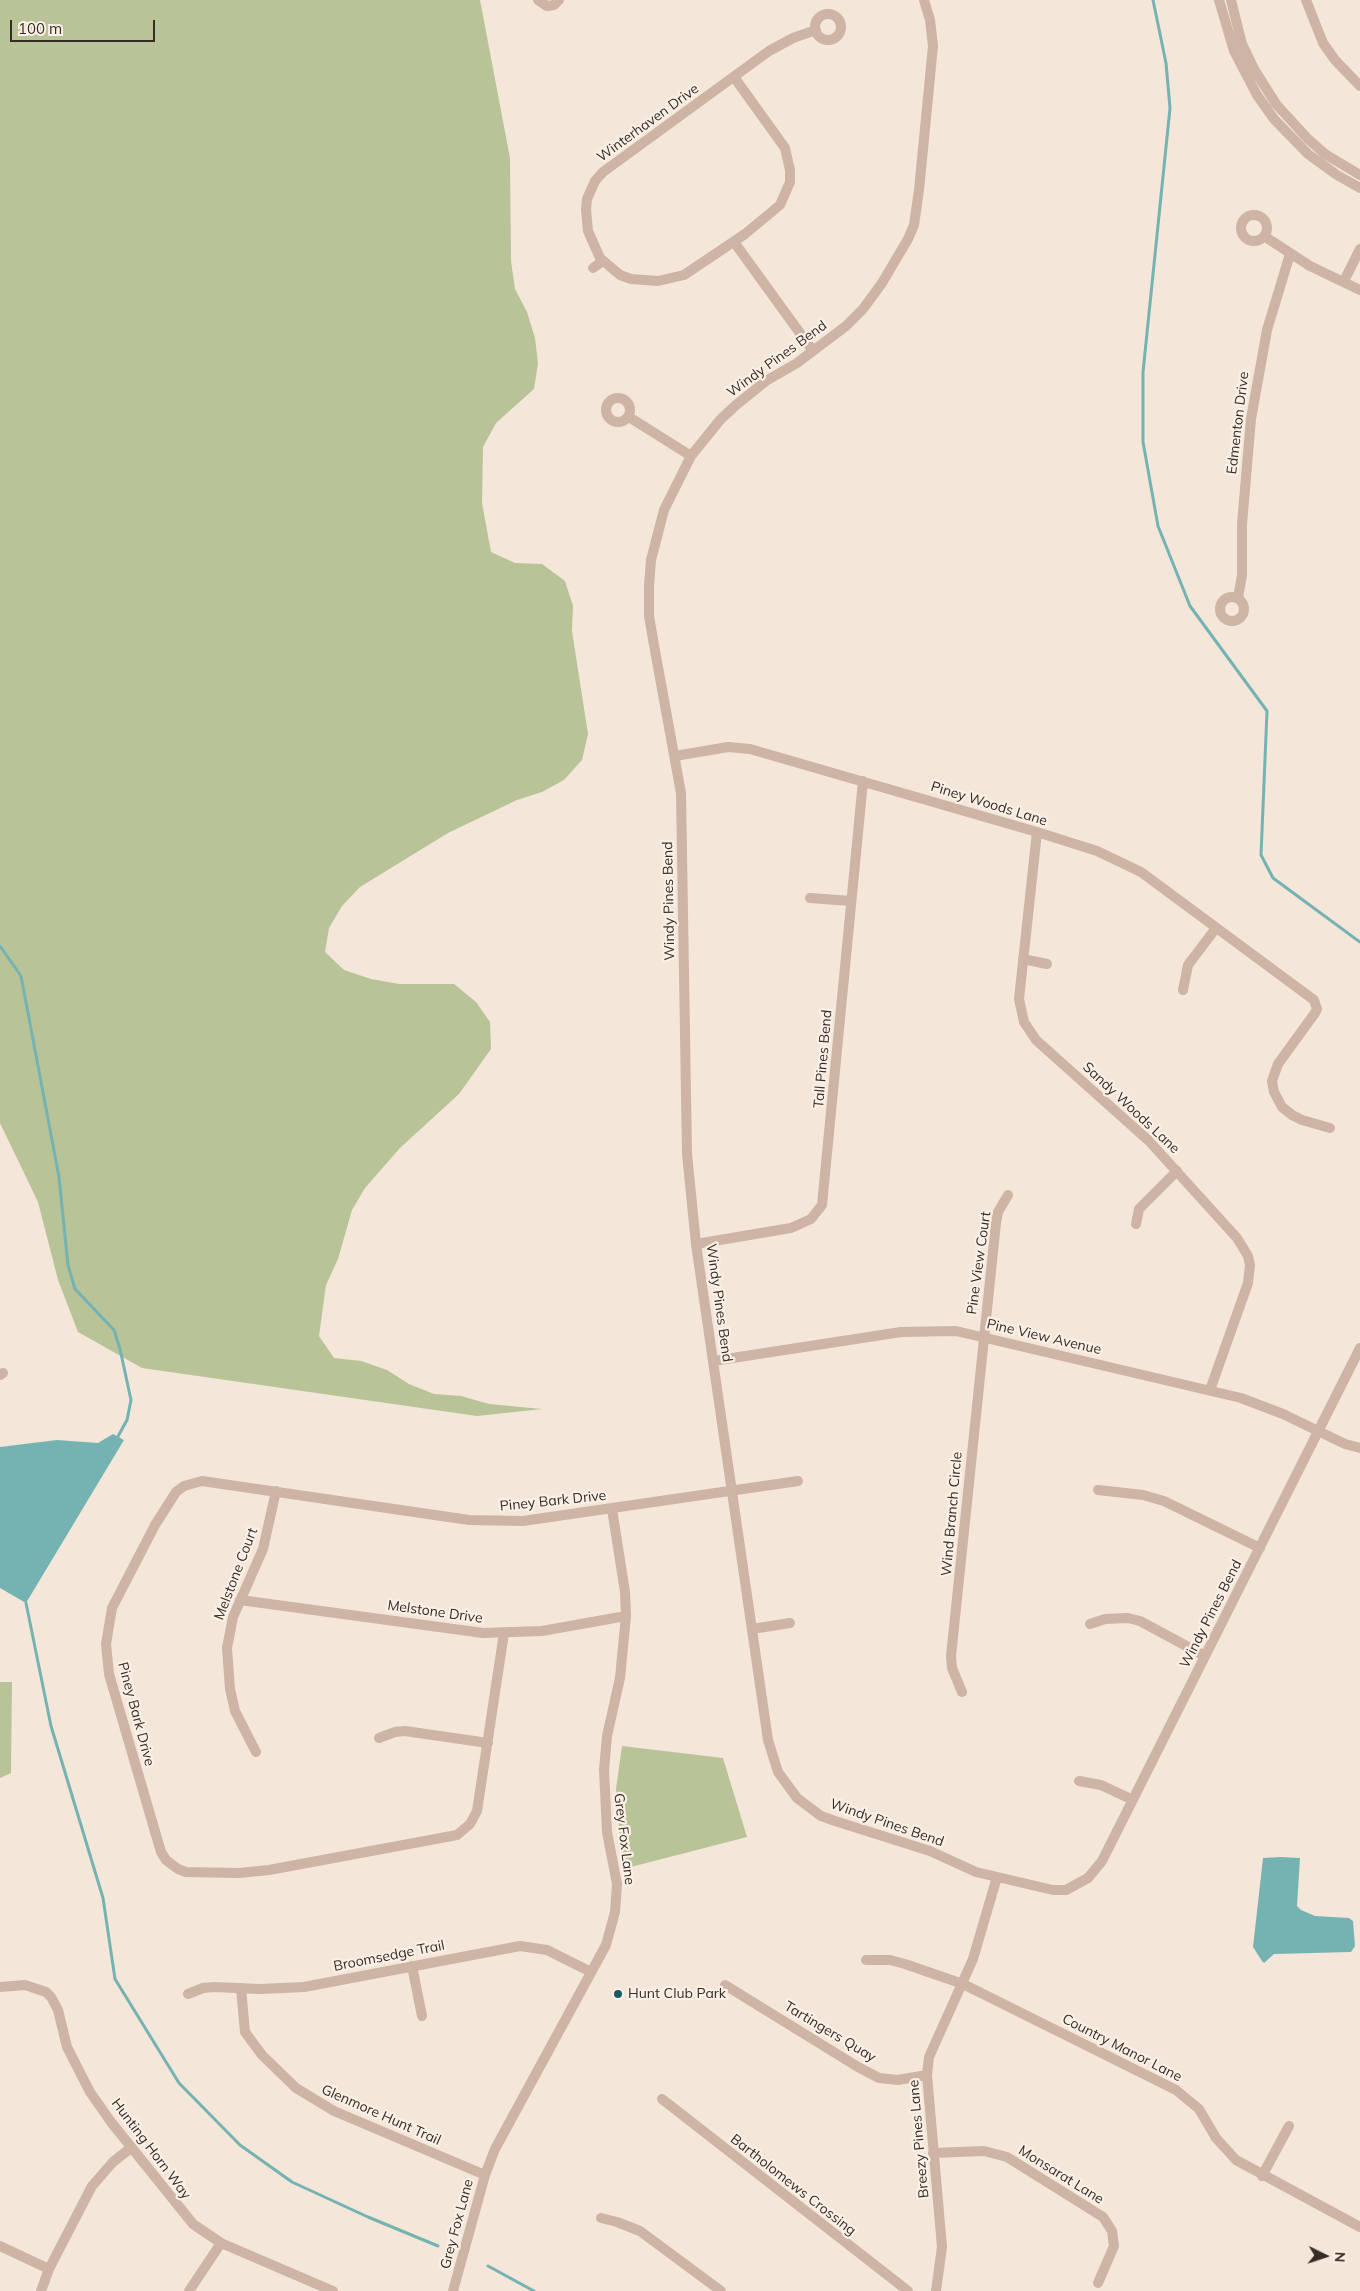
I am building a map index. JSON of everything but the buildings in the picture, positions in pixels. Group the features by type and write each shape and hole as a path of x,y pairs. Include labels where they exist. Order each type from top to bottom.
{"street":[{"path":"538,0 547,6 554,5 559,0"},
{"name":"Windy Pines Bend","path":"924,0 930,20 933,46 914,225 900,256 863,309 835,336 766,381 736,405 720,420 691,456 664,510 651,560 649,586 649,616 675,756 682,812 687,1154 696,1244 772,1756 778,1772 797,1798 821,1816 835,1822 930,1851 964,1868 1053,1890 1066,1890 1088,1878 1102,1861 1360,1348"},
{"path":"1219,0 1226,28 1241,66 1257,95 1274,119 1308,154 1337,175 1360,188"},
{"path":"1230,0 1242,44 1254,69 1276,104 1308,139 1325,154 1360,175"},
{"path":"1306,0 1324,43 1335,60 1360,86"},
{"name":"Winterhaven Drive","path":"734,77 779,137 785,148 790,170 786,193 780,205 734,242 691,271 658,281 631,279 611,270 593,245 586,220 587,199 603,172 734,77 776,47 816,30"},
{"path":"1264,236 1290,254 1360,290"},
{"path":"734,242 814,351"},
{"path":"1344,281 1360,250"},
{"name":"Edmenton Drive","path":"1238,598 1242,575 1242,524 1251,418 1267,330 1290,254"},
{"path":"593,268 603,261"},
{"path":"629,417 691,456"},
{"name":"Piney Woods Lane","path":"675,756 728,747 740,747 1037,832 1096,851 1142,872 1314,1000 1316,1009 1274,1072 1273,1087 1277,1101 1292,1115 1330,1128"},
{"name":"Tall Pines Bend","path":"696,1244 791,1228 811,1219 822,1205 863,781"},
{"name":"Sandy Woods Lane","path":"1037,832 1019,999 1021,1011 1030,1032 1119,1112 1176,1171 1244,1247 1250,1265 1248,1283 1210,1390"},
{"path":"810,898 852,901"},
{"path":"1183,990 1188,965 1216,928"},
{"path":"1023,959 1047,964"},
{"path":"1136,1224 1139,1209 1176,1171"},
{"name":"Pine View Court","path":"983,1337 996,1223 998,1212 1008,1195"},
{"name":"Pine View Avenue","path":"713,1361 901,1332 956,1331 1210,1390 1262,1405 1359,1449"},
{"name":"Wind Branch Circle","path":"962,1692 952,1668 951,1656 958,1603 983,1337"},
{"name":"Piney Bark Drive","path":"504,1633 475,1816 465,1830 450,1838 270,1870 239,1873 186,1872 178,1870 166,1860 161,1852 109,1674 106,1644 110,1614 155,1525 176,1492 184,1486 202,1481 469,1520 523,1521 798,1481"},
{"path":"1098,1490 1134,1494 1164,1501 1260,1548"},
{"name":"Melstone Court","path":"256,1752 235,1711 228,1674 230,1631 240,1600 263,1549 276,1491"},
{"name":"Grey Fox Lane","path":"453,2291 485,2174 495,2149 606,1945 615,1912 617,1884 607,1832 604,1770 607,1736 620,1678 626,1616 625,1592 612,1509"},
{"name":"Melstone Drive","path":"240,1600 483,1633 504,1633 575,1626 626,1616"},
{"path":"1090,1624 1105,1619 1128,1618 1140,1621 1205,1656"},
{"path":"752,1629 790,1623"},
{"path":"379,1738 395,1732 405,1731 488,1743"},
{"path":"1078,1781 1101,1786 1132,1800"},
{"name":"Breezy Pines Lane","path":"936,2291 942,2247 927,2075 932,2046 963,1984 983,1934 997,1877"},
{"name":"Broomsedge Trail","path":"188,1994 202,1988 304,1987 520,1946 547,1950 591,1972"},
{"name":"Country Manor Lane","path":"866,1960 890,1960 963,1984 1176,2090 1199,2109 1225,2150 1246,2167 1334,2211 1360,2227"},
{"path":"412,1966 422,2016"},
{"name":"Tartingers Quay","path":"725,1984 858,2067 879,2078 898,2080 927,2075"},
{"name":"Hunting Horn Way","path":"0,1987 25,1985 46,1992 52,1997 58,2010 67,2047 75,2065 106,2115 193,2224 221,2243 333,2291"},
{"name":"Glenmore Hunt Trail","path":"241,1988 245,2032 262,2055 296,2088 334,2111 485,2174"},
{"name":"Bartholomews Crossing","path":"662,2100 908,2291"},
{"path":"1262,2176 1289,2126"},
{"path":"41,2291 49,2269 92,2186 113,2162 132,2147"},
{"name":"Monsarat Lane","path":"933,2153 984,2150 1002,2155 1103,2217 1112,2231 1114,2246 1098,2283"},
{"path":"602,2218 640,2231 721,2291"},
{"path":"189,2291 221,2243"},
{"path":"0,2246 49,2269"}],"green space":[{"path":"0,0 480,0 510,158 511,261 515,289 527,312 535,338 538,363 534,389 496,423 483,447 482,503 491,552 515,563 542,564 565,581 573,606 572,631 588,734 582,760 564,780 542,792 517,800 448,833 360,887 342,906 329,928 325,952 344,970 371,979 399,984 454,984 476,1002 490,1022 491,1049 459,1094 400,1148 365,1188 352,1210 338,1259 326,1285 319,1336 334,1358 361,1361 387,1370 409,1384 434,1394 461,1396 489,1404 542,1409 477,1416 142,1368 78,1332 58,1280 38,1202 0,1123"},
{"path":"0,1682 12,1682 11,1773 0,1778"},
{"path":"622,1746 723,1758 747,1837 627,1868 620,1839 616,1789"}],"water":[{"path":"113,1434 124,1440 26,1603 0,1588 0,1447 57,1440 98,1443"},
{"path":"1263,1858 1300,1858 1297,1906 1301,1910 1315,1916 1349,1918 1353,1921 1355,1946 1351,1952 1274,1954 1264,1963 1262,1961 1253,1947"}],"waterway":[{"path":"1153,0 1166,63 1170,108 1143,372 1143,442 1158,526 1190,606 1267,711 1261,855 1273,878 1360,942"},
{"path":"0,946 21,976 59,1177 68,1265 75,1289 114,1330 120,1349 131,1400 127,1420 116,1440"},
{"path":"26,1603 51,1726 103,1898 115,1979 179,2083 240,2145 292,2182 368,2217 438,2246"},
{"path":"488,2266 534,2291"}],"place":[{"name":"Hunt Club Park","path":"618,1994"}]}
